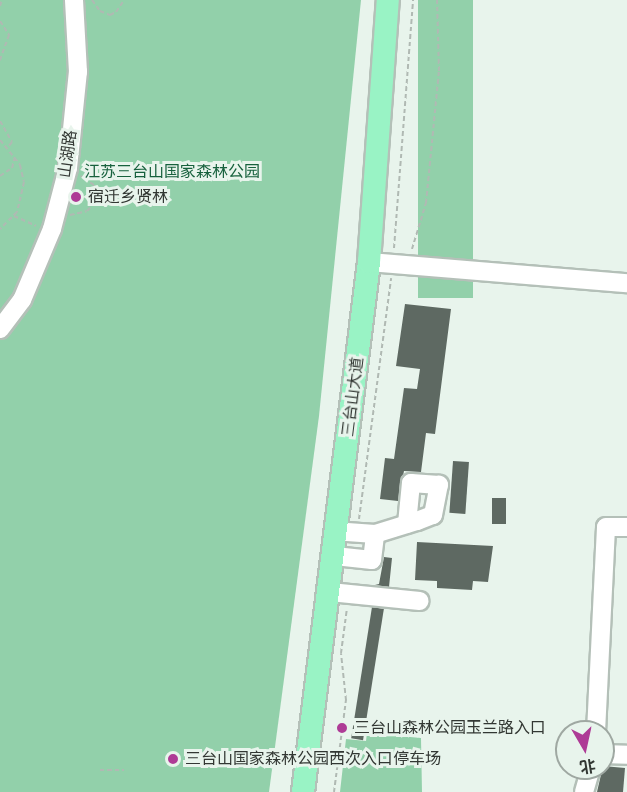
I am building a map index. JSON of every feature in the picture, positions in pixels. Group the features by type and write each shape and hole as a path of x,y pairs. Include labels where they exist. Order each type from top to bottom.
{"main road":[{"name":"三台山大道","path":"303,792 340,593 380,263 388,0"},
{"name":"三台山大道","path":"318,792 344,557 360,533 397,0"}],"street":[{"name":"山湖路","path":"0,329 22,300 50,234 67,174 78,72 74,0"},
{"path":"380,263 627,283"},
{"path":"360,533 407,524"},
{"path":"597,720 606,527 627,527"},
{"path":"340,593 420,600"}],"path":[{"path":"0,6 2,0"},
{"path":"93,0 100,10 110,15 116,12 124,0"},
{"path":"360,533 380,263 413,0"},
{"path":"380,263 412,250 426,202 440,71 437,0"},
{"path":"0,21 9,35 0,60"},
{"path":"0,121 12,142 8,147"},
{"path":"0,141 15,157 24,182 22,198 14,216 0,230"},
{"path":"0,176 12,168 15,157"},
{"path":"57,212 80,213 96,201 96,190 89,180 67,174"},
{"path":"14,216 50,234"},
{"path":"334,792 346,700 341,653 340,593"},
{"path":"100,770 124,770"}],"green space":[{"name":"江苏三台山国家森林公园","path":"0,0 361,0 319,416 269,792 0,792"},
{"path":"418,0 473,0 473,298 418,298"},
{"path":"367,733 421,738 422,792 340,792 346,739 366,741"}],"building":[{"path":"405,304 451,309 435,434 426,433 421,472 404,471 398,501 380,499 385,458 394,459 404,388 417,389 420,369 396,366"},
{"path":"453,461 469,462 465,514 449,513"},
{"path":"492,498 506,498 506,524 492,524"},
{"path":"417,542 493,546 488,582 473,581 472,590 437,588 437,581 415,580"},
{"path":"384,557 392,558 389,587 375,585 379,584"},
{"path":"372,607 384,609 363,740 351,738"},
{"path":"615,767 625,768 623,792 597,792 600,780 615,780"}],"place":[{"name":"宿迁乡贤林","path":"76,197"},
{"name":"三台山森林公园玉兰路入口","path":"342,728"},
{"name":"三台山国家森林公园西次入口停车场","path":"173,759"}]}
